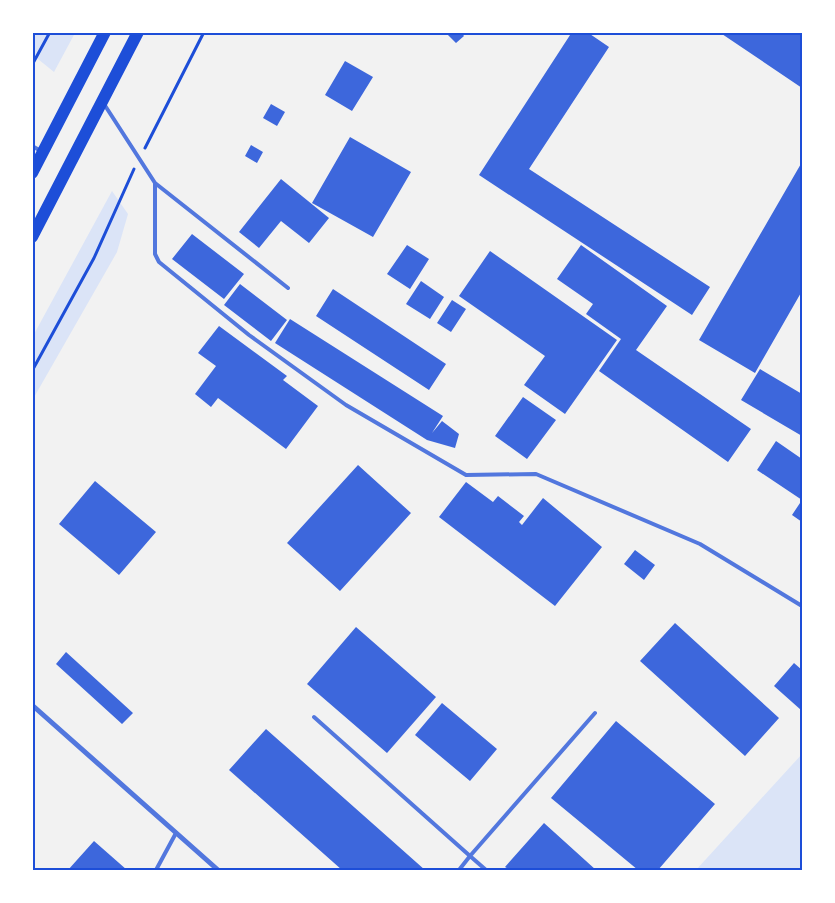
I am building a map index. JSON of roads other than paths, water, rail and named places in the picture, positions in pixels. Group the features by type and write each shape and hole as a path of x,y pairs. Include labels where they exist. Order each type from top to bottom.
{"main road":[{"path":"32,173 38,149 105,32"},
{"path":"32,236 138,32"}],"street":[{"path":"32,705 218,870"}],"lane":[{"path":"103,102 154,183 288,288"},
{"path":"154,183 155,254 159,262 248,336 346,405 466,475 536,474 700,544 802,606"},
{"path":"458,870 595,713"},
{"path":"314,717 486,870"},
{"path":"156,870 176,833"}]}
